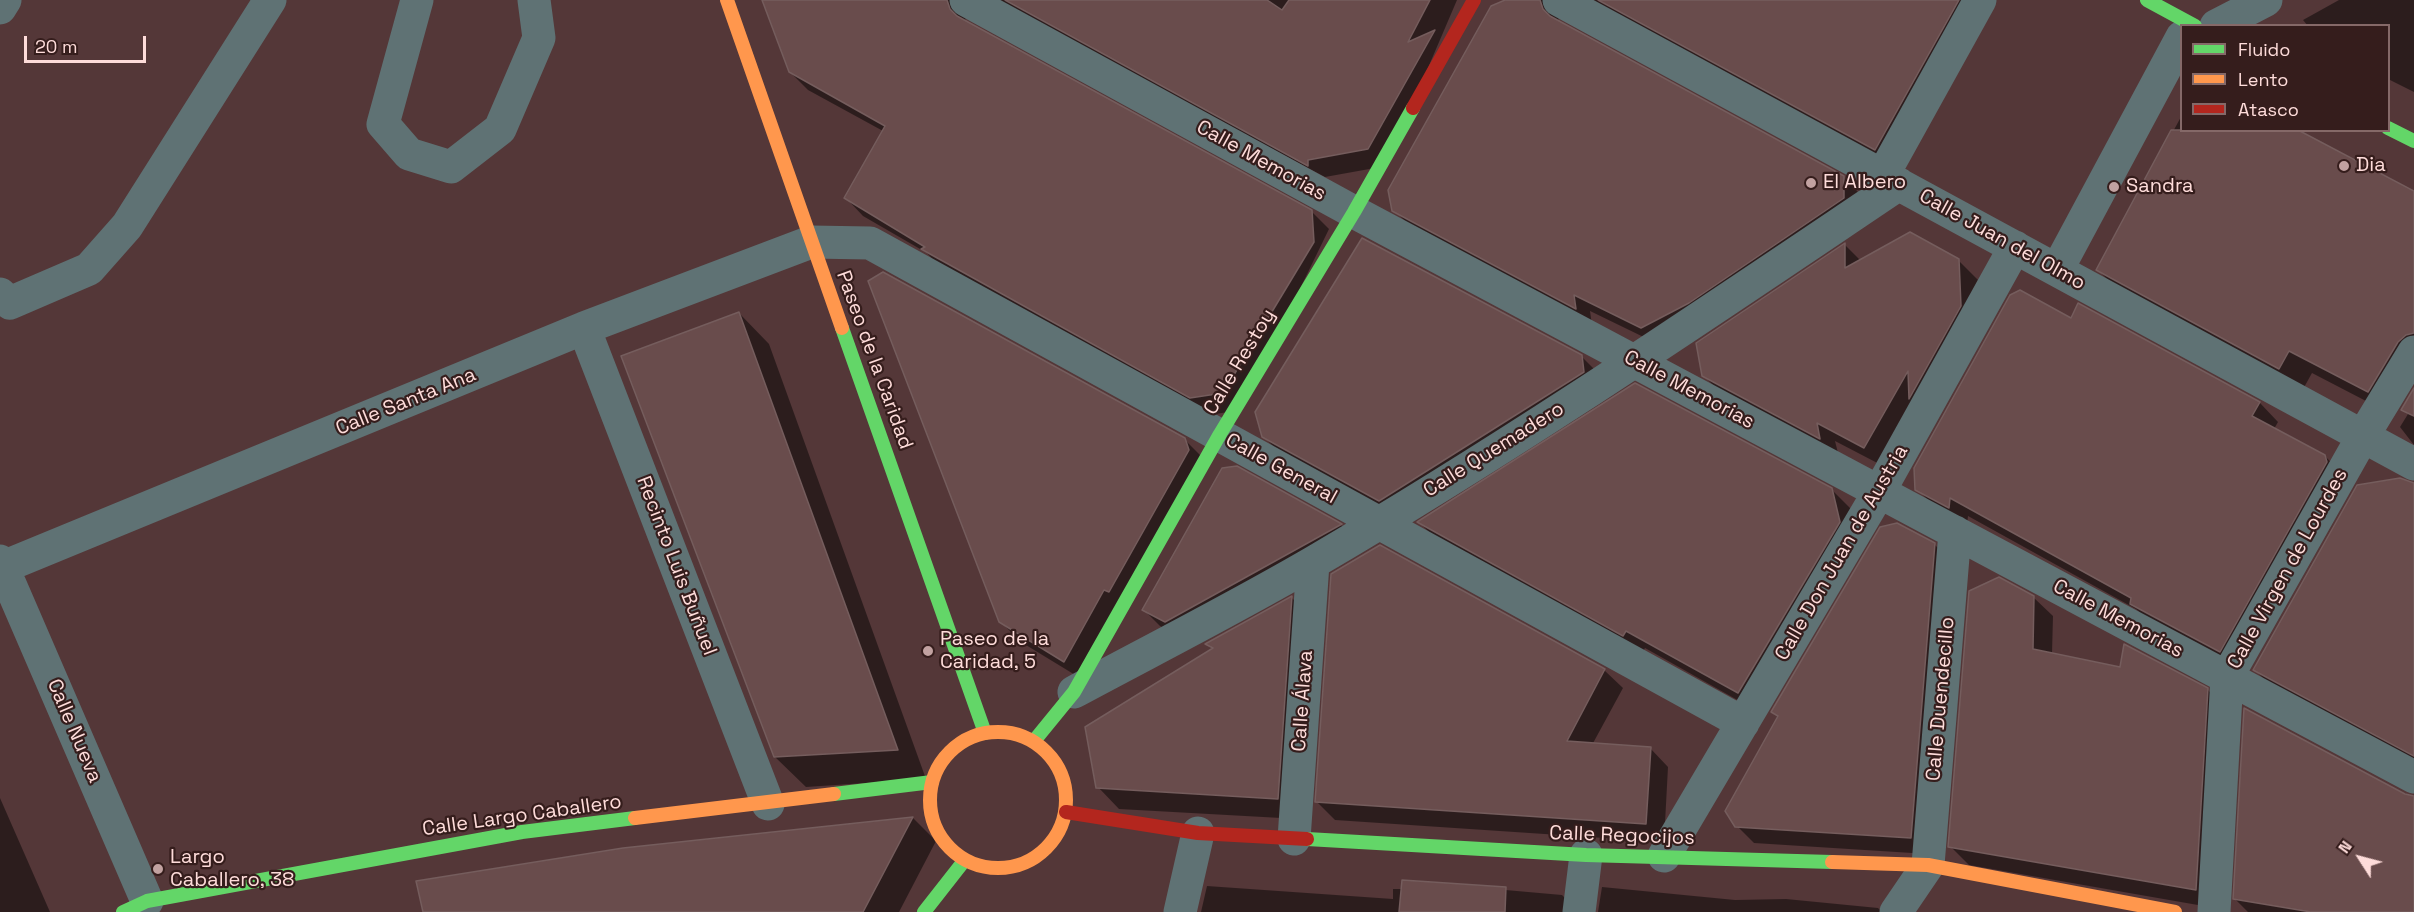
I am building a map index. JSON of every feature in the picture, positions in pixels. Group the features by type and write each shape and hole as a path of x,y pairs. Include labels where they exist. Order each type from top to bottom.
{"street":[{"path":"0,8 5,0"},
{"path":"3,301 89,269 127,226 270,0"},
{"path":"417,0 383,124 409,154 451,167 500,129 539,38 534,0"},
{"name":"Paseo de la Caridad","path":"727,0 985,733"},
{"name":"Calle Memorias","path":"966,0 1354,212 2414,777"},
{"name":"Calle Restoy","path":"1034,741 1074,692 1220,434 1354,212 1474,0"},
{"name":"Calle Juan del Olmo","path":"1559,0 2414,464"},
{"path":"1891,180 1980,0"},
{"path":"2147,0 2189,24"},
{"path":"2202,24 2266,0"},
{"path":"2057,270 2180,52"},
{"path":"2390,129 2414,141"},
{"name":"Calle Quemadero","path":"1074,692 1313,563 1635,362 1891,180"},
{"name":"Calle Santa Ana","path":"1,564 584,328 811,242"},
{"name":"Calle General","path":"811,242 870,243 1743,723"},
{"name":"Calle Don Juan de Austria","path":"1664,856 1879,492 2015,247"},
{"name":"Recinto Luis Buñuel","path":"584,328 768,804"},
{"name":"Calle Virgen de Lourdes","path":"2214,912 2227,677 2363,436 2414,352"},
{"name":"Calle Duendecillo","path":"1928,866 1955,532"},
{"name":"Calle Álava","path":"1294,839 1313,563"},
{"name":"Calle Nueva","path":"1,564 135,907"},
{"path":"1009,732 1034,741 1056,763 1066,788 1066,812 1054,840 1037,857 1015,867 979,867 964,861 943,842 935,829 929,799 932,782 941,761 953,748 973,736 985,733 1009,732"},
{"name":"Calle Largo Caballero","path":"135,907 522,832 768,804 932,782"},
{"name":"Calle Regocijos","path":"1066,812 1197,833 1586,855 1928,866 2175,912"},
{"path":"1180,912 1197,833"},
{"path":"1579,912 1586,855"},
{"path":"924,912 964,861"},
{"path":"1896,912 1928,866"}],"building":[{"path":"762,0 947,0 950,9 957,16 1312,210 1314,242 1223,393 1190,398 921,249 925,247 844,198 885,126 789,72"},
{"path":"1005,0 1267,0 1282,10 1289,0 1430,0 1408,42 1435,30 1368,149 1308,160 1308,166"},
{"path":"1505,0 1540,0 1543,9 1550,16 1844,176 1844,198 1689,303 1641,328 1574,295 1576,309 1392,211 1388,190 1491,6"},
{"path":"1598,0 1959,0 1875,150"},
{"path":"2171,130 2180,130 2180,132 2302,132 2414,191 2414,333 2406,335 2398,342 2368,392 2289,351 2279,369 2096,270"},
{"path":"1910,232 1959,259 1961,306 1909,399 1908,371 1864,448 1817,423 1820,439 1702,376 1696,343 1845,243 1845,268"},
{"path":"1362,238 1582,355 1584,372 1379,501 1262,437 1255,412"},
{"path":"883,272 1185,438 1189,450 1109,592 1104,590 1064,662 999,622 868,281"},
{"path":"2020,290 2071,318 2078,303 2260,402 2252,416 2325,455 2327,462 2220,652 2130,604 2131,598 1950,498 1949,508 1915,490 1914,468 2010,295"},
{"path":"739,312 898,750 774,757 621,356"},
{"path":"1635,383 1832,488 1840,522 1738,693 1626,631 1623,636 1417,522"},
{"path":"2414,388 2414,416 2401,410"},
{"path":"1237,466 1342,524 1165,622 1142,610 1222,468"},
{"path":"2400,478 2414,483 2414,756 2253,670 2357,485"},
{"path":"1897,523 1935,543 1911,838 1735,827 1725,811 1778,716 1771,712 1880,527"},
{"path":"1380,545 1605,669 1567,741 1651,747 1646,824 1315,802 1331,574"},
{"path":"1999,577 2034,596 2033,649 2120,667 2124,644 2208,688 2196,890 1948,847 1969,591"},
{"path":"1292,596 1278,799 1096,788 1085,727 1213,648 1205,644"},
{"path":"2244,708 2405,794 2414,796 2414,912 2311,912 2233,899"},
{"path":"913,817 863,912 423,912 416,881 623,848"},
{"path":"1402,880 1506,887 1505,912 1399,912"}],"traffic: fast":[{"path":"2147,0 2191,24"},
{"path":"1034,741 1074,692 1220,434 1354,212 1413,108"},
{"path":"2390,129 2414,141"},
{"path":"842,328 985,733"},
{"path":"834,794 932,782"},
{"path":"123,912 147,901 522,832 635,818"},
{"path":"1307,839 1586,855 1832,862"},
{"path":"924,912 964,861"}],"traffic: slow":[{"path":"727,0 842,328"},
{"path":"998,732 1024,737 1036,743 1046,752 1055,762 1061,774 1066,800 1061,826 1055,838 1046,848 1036,857 1024,863 998,868 972,863 960,857 950,848 941,838 935,826 930,800 935,774 941,762 950,752 960,743 972,737 998,732"},
{"path":"635,818 834,794"},
{"path":"1832,862 1928,865 2175,912"}],"traffic: jam":[{"path":"1413,108 1474,0"},
{"path":"1066,812 1198,833 1307,839"}],"place":[{"name":"Dia","path":"2344,166"},
{"name":"El Albero","path":"1811,183"},
{"name":"Sandra","path":"2114,187"},
{"name":"Paseo de la Caridad, 5","path":"928,651"},
{"name":"Largo Caballero, 38","path":"158,869"}]}
